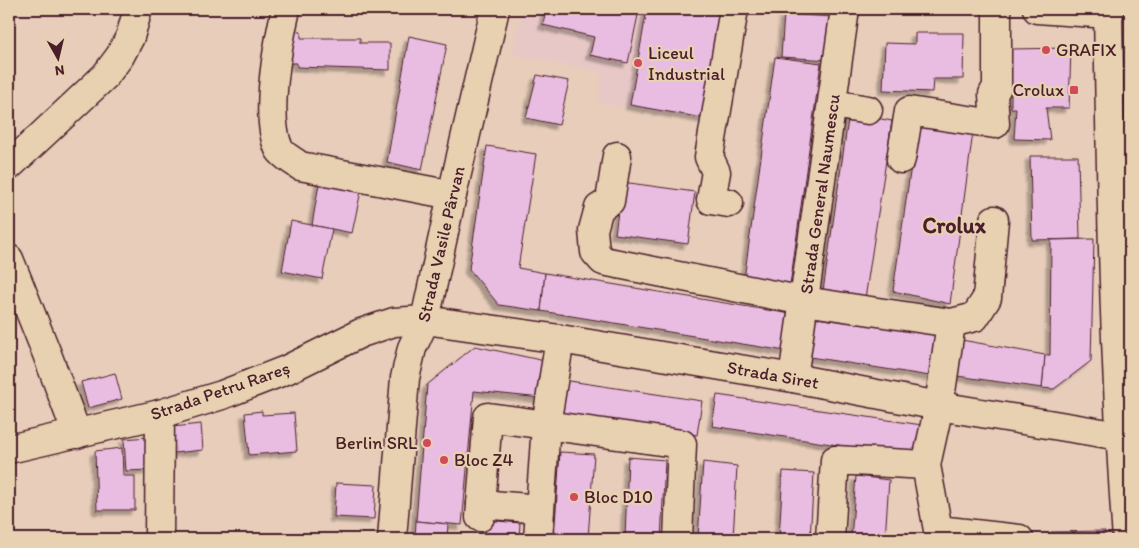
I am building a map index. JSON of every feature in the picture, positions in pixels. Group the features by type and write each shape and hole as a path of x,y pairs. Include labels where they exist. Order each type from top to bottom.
{"street":[{"path":"9,166 105,76 120,56 130,37 138,9"},
{"path":"286,9 278,47 272,126 280,151 300,166 452,195"},
{"name":"Strada Vasile Pârvan","path":"392,539 405,378 412,348 425,320 495,9"},
{"path":"729,203 711,200 716,172 709,157 734,9"},
{"name":"Strada General Naumescu","path":"793,378 845,9"},
{"path":"901,159 909,111 995,124 993,94 997,87 997,9"},
{"path":"1037,9 1109,12 1111,216 1120,436 1127,504 1127,539"},
{"path":"833,104 868,110"},
{"path":"617,156 610,202 599,208 594,230 595,252 603,261 804,301 951,323 975,316 987,298 994,220"},
{"path":"9,259 77,434"},
{"name":"Strada Siret","path":"425,320 560,338 793,378 939,406 1120,436"},
{"name":"Strada Petru Rareș","path":"9,449 160,414 222,395 286,370 361,333 394,322 425,320"},
{"path":"951,323 939,406 926,464 938,535 1019,539"},
{"path":"538,539 546,425 560,338"},
{"path":"159,539 160,414"},
{"path":"540,509 480,510 488,417 682,444 678,539"},
{"path":"830,539 835,460 926,464"}],"shaded area":[{"name":"Liceul Industrial","path":"522,9 728,9 709,121 598,102 602,72 512,54"}],"building":[{"path":"546,9 624,9 623,12 638,15 628,63 590,55 594,37 543,25"},
{"path":"647,9 727,9 708,119 630,105"},
{"path":"784,14 833,17 830,60 781,57"},
{"path":"287,31 301,32 301,38 360,38 360,43 390,43 390,70 297,67 297,63 285,63"},
{"path":"915,33 964,33 963,79 933,79 932,92 883,90 885,43 915,44"},
{"path":"409,36 447,44 422,170 387,162"},
{"path":"1071,48 1069,108 1046,108 1050,140 1014,139 1016,108 1011,108 1011,49"},
{"path":"775,57 821,63 790,285 744,279"},
{"path":"537,75 569,81 559,125 526,118"},
{"path":"849,113 892,121 865,299 823,291"},
{"path":"917,124 973,132 950,304 893,291"},
{"path":"487,146 536,154 518,268 545,273 541,311 499,305 469,269"},
{"path":"1030,156 1078,156 1080,239 1032,240"},
{"path":"320,178 362,186 352,233 312,225"},
{"path":"622,182 695,192 688,244 615,234"},
{"path":"291,221 332,229 322,279 282,271"},
{"path":"1094,239 1091,361 1054,389 1042,388 1045,355 1050,355 1051,240"},
{"path":"545,273 791,314 785,351 541,311"},
{"path":"816,318 943,335 936,377 810,357"},
{"path":"956,339 1045,355 1042,388 950,375"},
{"name":"Bloc Z4","path":"475,346 545,361 541,398 474,391 462,525 416,521 427,385"},
{"path":"115,373 122,399 88,408 81,382"},
{"path":"563,380 702,401 697,435 558,415"},
{"path":"717,395 922,425 917,457 712,426"},
{"path":"262,411 262,415 294,413 297,451 249,455 245,413"},
{"path":"201,424 203,450 174,453 172,427"},
{"path":"147,437 149,470 126,471 124,439"},
{"path":"122,448 123,476 135,476 135,510 97,510 95,451"},
{"name":"Bloc D10","path":"560,452 594,454 588,539 554,539"},
{"path":"628,457 665,460 661,539 625,539"},
{"path":"703,462 737,466 733,539 698,539"},
{"path":"783,471 814,473 810,539 779,539"},
{"path":"856,476 889,480 885,539 851,539"},
{"path":"336,483 376,485 374,519 334,517"},
{"path":"486,520 520,523 519,539 485,539"},
{"path":"416,521 448,524 447,539 415,539"},
{"path":"1105,531 1105,539 1051,539 1051,532"}],"place":[{"name":"GRAFIX","path":"1046,50"},
{"name":"Liceul Industrial","path":"638,63"},
{"name":"Crolux","path":"1074,90"},
{"name":"Berlin SRL","path":"427,443"},
{"name":"Bloc Z4","path":"444,460"},
{"name":"Bloc D10","path":"574,497"}],"district":[{"name":"Crolux","path":"954,225"}]}
